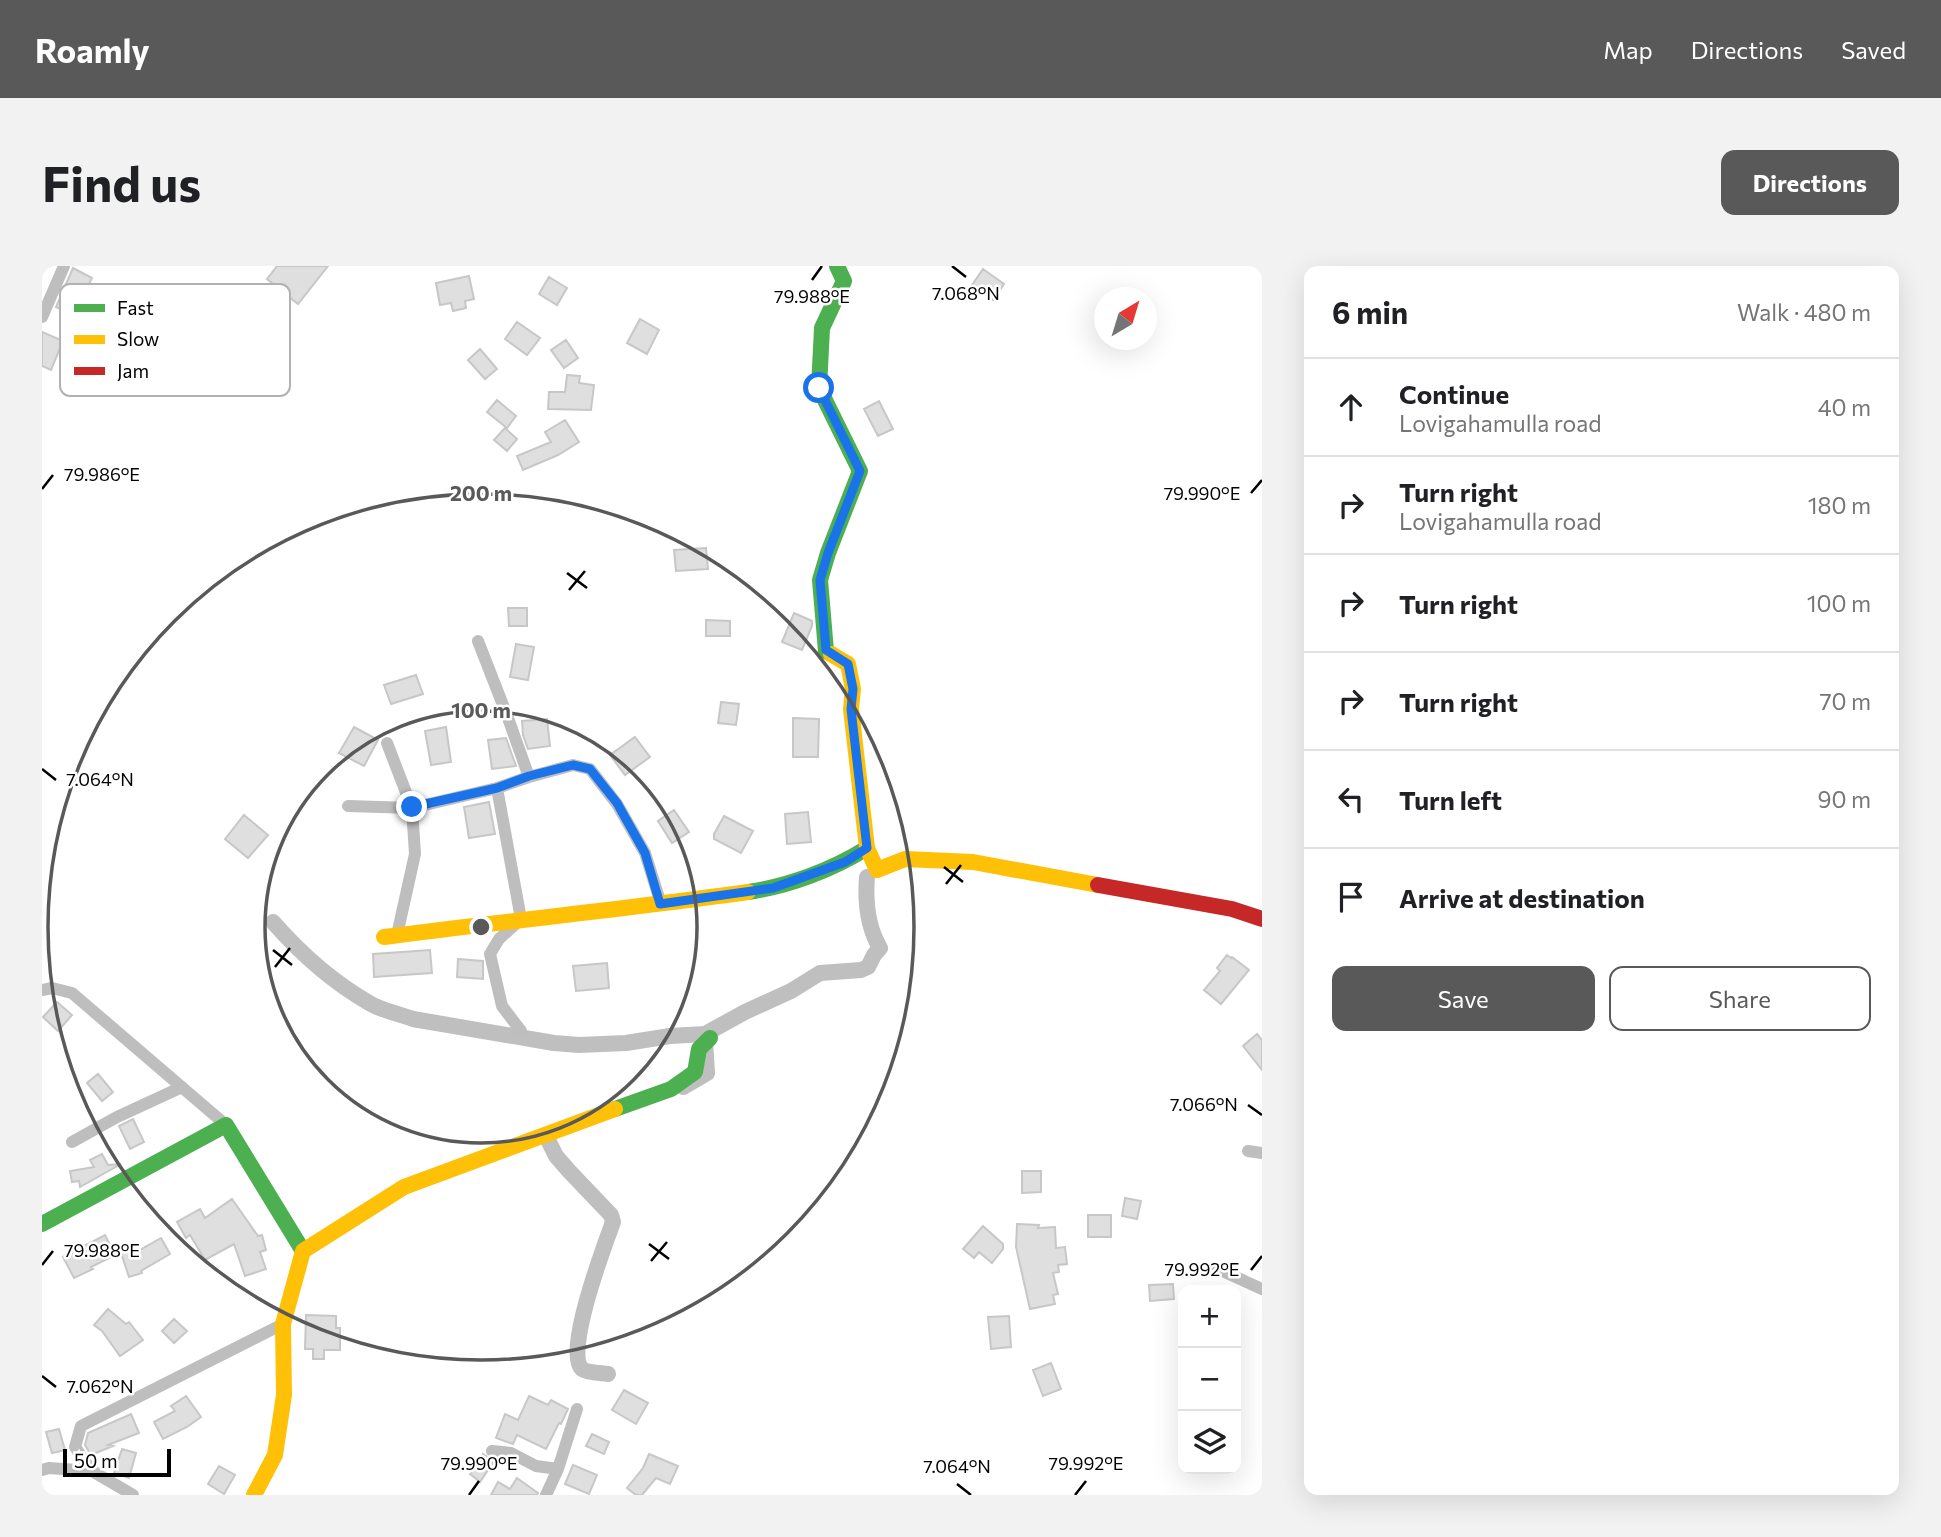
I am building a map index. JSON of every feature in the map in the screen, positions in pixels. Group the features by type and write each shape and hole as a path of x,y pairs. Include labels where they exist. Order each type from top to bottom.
{"street":[{"path":"42,317 64,266"},
{"path":"837,266 844,281 822,328 819,388 860,471 820,580 826,650 848,664 853,689 851,709 867,848 877,870 905,859 973,862 1232,909 1262,919"},
{"path":"478,641 529,776"},
{"path":"387,743 412,807 415,854 390,936 773,888 845,862 867,848"},
{"path":"348,806 412,807 497,788 529,776 573,765 590,769 617,803 645,853 660,904"},
{"path":"497,788 521,919"},
{"path":"521,919 499,939 490,954 502,1006 521,1031"},
{"path":"42,990 52,988 72,993 226,1125 303,1251"},
{"path":"254,1495 275,1455 284,1395 283,1324 303,1251 404,1187 671,1089 695,1072 705,1043"},
{"path":"72,1142 117,1117 182,1087"},
{"path":"42,1224 226,1125"},
{"path":"1248,1151 1262,1153"},
{"path":"1216,1268 1262,1289"},
{"path":"133,1495 92,1471 75,1447 81,1426 283,1324"},
{"path":"547,1495 577,1409"},
{"path":"492,1451 511,1453 536,1466 558,1469"},
{"path":"42,1470 49,1468 92,1471"}],"building":[{"path":"277,266 328,266 298,304 290,298 290,284 273,284 267,279"},
{"path":"73,268 92,278 89,284 66,284"},
{"path":"983,269 1004,284 993,300 972,285"},
{"path":"469,276 474,299 465,301 466,308 453,311 451,303 440,305 436,283"},
{"path":"549,277 567,288 557,305 539,294"},
{"path":"640,319 659,330 647,354 627,343"},
{"path":"517,322 540,338 527,355 505,339"},
{"path":"42,332 60,340 60,348 51,370 42,366"},
{"path":"566,340 578,358 564,368 551,350"},
{"path":"480,349 497,369 485,379 468,360"},
{"path":"567,375 580,376 579,383 594,385 591,410 548,409 549,392 565,392"},
{"path":"497,400 516,416 507,428 487,412"},
{"path":"879,401 893,429 878,436 864,409"},
{"path":"565,420 579,442 558,455 523,470 517,456 551,442 545,432"},
{"path":"505,428 517,439 507,451 494,440"},
{"path":"706,548 708,569 676,571 674,550"},
{"path":"508,608 527,608 527,626 509,626"},
{"path":"794,613 812,621 802,650 782,642"},
{"path":"706,620 730,621 730,636 706,636"},
{"path":"516,644 534,647 528,680 510,677"},
{"path":"416,675 423,694 391,704 384,685"},
{"path":"721,702 739,704 736,725 718,723"},
{"path":"793,718 819,719 818,757 793,757"},
{"path":"547,719 550,746 528,749 522,721"},
{"path":"354,727 378,740 364,766 339,753"},
{"path":"446,727 451,762 431,765 425,731"},
{"path":"635,737 650,757 625,775 610,755"},
{"path":"506,738 516,766 492,769 488,740"},
{"path":"489,802 495,834 469,838 464,807"},
{"path":"674,810 689,832 672,843 658,821"},
{"path":"808,812 811,842 787,844 785,814"},
{"path":"244,815 268,835 248,858 225,839"},
{"path":"724,816 753,831 741,853 714,839"},
{"path":"430,950 432,973 374,977 373,954"},
{"path":"1227,955 1249,970 1221,1004 1204,990 1220,971 1217,968"},
{"path":"458,959 483,961 483,979 457,977"},
{"path":"607,963 609,988 576,991 573,966"},
{"path":"57,1002 72,1015 58,1031 43,1017"},
{"path":"1257,1034 1262,1040 1262,1070 1243,1046"},
{"path":"98,1074 113,1092 102,1101 87,1083"},
{"path":"133,1119 144,1142 130,1149 119,1126"},
{"path":"102,1154 108,1165 121,1164 80,1187 79,1181 72,1182 70,1171 94,1167 90,1160"},
{"path":"1022,1171 1041,1171 1041,1192 1022,1193"},
{"path":"1125,1198 1141,1201 1137,1219 1122,1216"},
{"path":"232,1199 258,1236 262,1235 266,1250 260,1252 266,1269 245,1276 234,1244 205,1260 190,1235 186,1238 177,1222 200,1209 205,1218"},
{"path":"1088,1215 1111,1215 1111,1237 1088,1237"},
{"path":"1017,1224 1039,1225 1038,1228 1055,1227 1056,1248 1065,1247 1067,1264 1058,1265 1059,1272 1053,1273 1058,1294 1053,1295 1055,1304 1030,1309 1016,1247"},
{"path":"983,1226 1003,1244 1003,1249 992,1263 979,1252 974,1258 963,1249"},
{"path":"105,1235 115,1255 74,1278 63,1257"},
{"path":"161,1238 170,1254 141,1271 142,1273 129,1277 120,1250 132,1244 136,1252"},
{"path":"1173,1284 1174,1299 1150,1301 1149,1285"},
{"path":"108,1309 126,1324 129,1322 143,1340 120,1356 102,1331 94,1325"},
{"path":"306,1315 336,1316 336,1328 340,1328 340,1350 324,1350 324,1359 313,1359 313,1349 305,1349"},
{"path":"1009,1316 1011,1347 991,1349 988,1317"},
{"path":"174,1319 187,1331 174,1343 162,1331"},
{"path":"1051,1363 1061,1389 1043,1396 1033,1370"},
{"path":"624,1390 648,1403 636,1424 612,1410"},
{"path":"186,1396 201,1417 163,1439 154,1422 175,1411 171,1406"},
{"path":"529,1396 548,1405 551,1400 568,1409 546,1449 517,1435 513,1444 496,1438 505,1414 518,1420"},
{"path":"131,1414 139,1433 91,1455 85,1445 88,1433"},
{"path":"59,1429 65,1450 52,1453 46,1432"},
{"path":"592,1434 609,1442 604,1454 586,1446"},
{"path":"122,1449 136,1453 129,1478 114,1473"},
{"path":"483,1454 494,1461 480,1482 470,1474"},
{"path":"649,1454 678,1466 670,1484 656,1478 642,1495 636,1495 627,1488 643,1468"},
{"path":"573,1465 597,1475 589,1494 565,1484"},
{"path":"219,1466 235,1475 224,1494 208,1484"},
{"path":"517,1478 538,1493 537,1495 491,1495 498,1482 510,1489"}],"waterway":[{"path":"273,922 331,977 357,996 386,1011 413,1019 554,1043 626,1043 705,1034 791,991 820,973 861,970 868,967 880,948 868,914 867,877"},
{"path":"683,1087 707,1073 705,1040"},
{"path":"549,1142 556,1156 611,1215 613,1222 588,1297 578,1342 578,1359 582,1369 608,1374"}],"traffic: fast":[{"path":"831,654 826,651 820,580 860,471 819,388 822,328 844,281 837,266"},
{"path":"748,892 810,876 867,848"},
{"path":"615,1109 671,1089 695,1072 699,1049 710,1038"},
{"path":"42,1224 226,1125 303,1251"}],"traffic: slow":[{"path":"831,654 848,664 853,689 851,709 867,848 877,870 905,859 973,862 1098,885"},
{"path":"384,937 748,892"},
{"path":"254,1495 275,1455 284,1395 283,1324 303,1251 404,1187 615,1109"}],"traffic: jam":[{"path":"1098,885 1232,909 1262,919"}],"route":[{"path":"412,807 497,788 529,776 573,765 590,769 617,803 645,853 660,904 773,888 845,862 867,848 851,709 853,689 848,664 826,650 820,580 860,471 819,388"}]}
